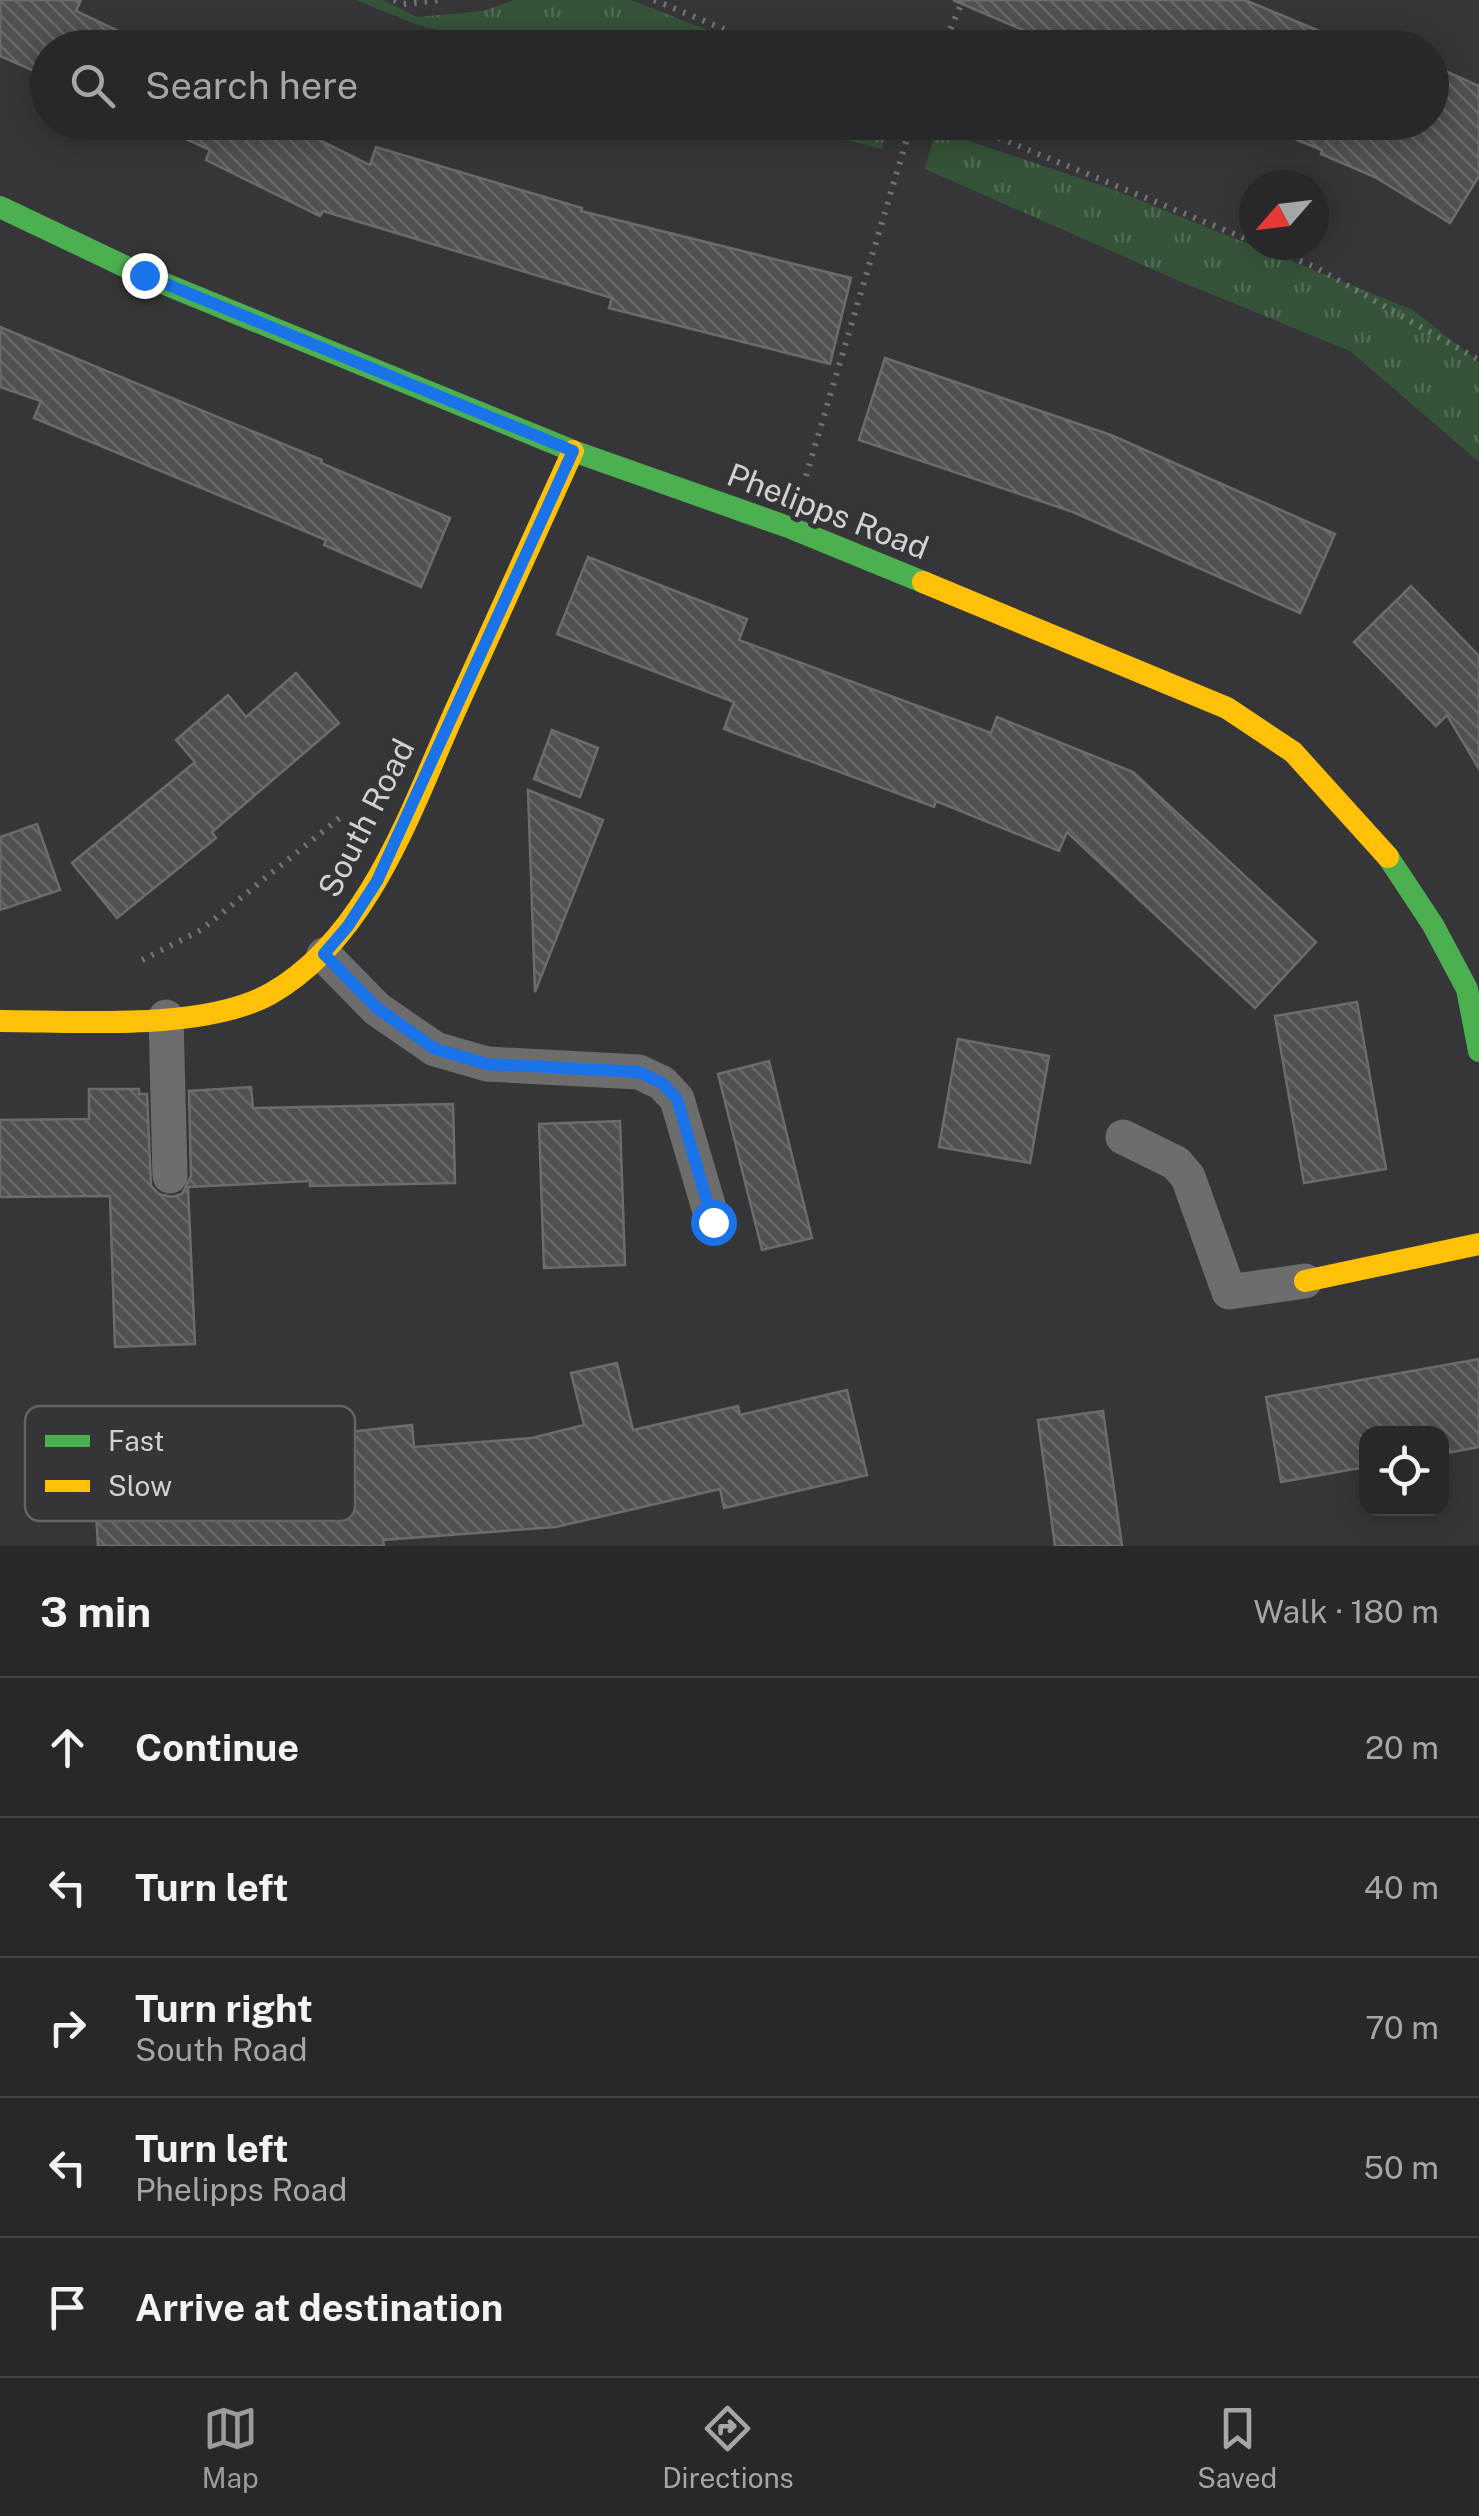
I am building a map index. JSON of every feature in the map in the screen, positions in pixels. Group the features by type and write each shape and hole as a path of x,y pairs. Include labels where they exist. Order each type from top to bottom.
{"street":[{"name":"Phelipps Road","path":"0,207 144,275 573,451 791,528 1227,708 1293,752 1389,858 1433,925 1467,989 1479,1051"},
{"name":"South Road","path":"0,1020 166,1017 214,1011 266,996 324,954 377,881 573,451"},
{"path":"1305,1280 1479,1244"}],"lane":[{"path":"324,954 377,1008 435,1049 487,1064 639,1072 662,1083 677,1099 713,1222"},
{"path":"166,1017 170,1176"},
{"path":"1124,1138 1176,1163 1188,1178 1229,1292 1305,1280"}],"path":[{"path":"394,0 403,4 443,0"},
{"path":"654,0 726,30"},
{"path":"950,30 962,0"},
{"path":"791,528 907,140"},
{"path":"1004,140 1239,236"},
{"path":"1296,260 1479,360"},
{"path":"137,962 201,930 350,810"}],"green space":[{"path":"356,0 383,0 417,17 483,11 514,0 631,0 708,30 437,30"},
{"path":"846,140 884,140 882,149"},
{"path":"933,140 966,140 1109,188 1239,240 1239,260 1288,260 1413,310 1479,362 1479,462 1350,351 925,169"}],"building":[{"path":"0,0 81,0 76,11 116,30 30,30 30,69 0,56"},
{"path":"953,0 1245,0 1317,30 1023,30"},
{"path":"1449,73 1479,86 1479,176 1450,223 1375,177 1321,154 1322,150 1297,140 1449,140"},
{"path":"188,140 319,140 370,165 376,147 582,208 581,211 851,278 830,364 609,308 612,298 323,211 320,216 206,160 210,150"},
{"path":"0,327 322,460 321,463 450,518 421,587 324,545 326,540 34,418 41,401 0,387"},
{"path":"885,358 1111,435 1335,534 1300,613 1073,512 859,440"},
{"path":"588,557 747,619 739,640 991,733 997,717 1133,772 1316,942 1255,1008 1067,832 1059,851 936,801 934,807 724,729 734,702 557,634"},
{"path":"1411,586 1479,656 1479,769 1447,715 1436,726 1354,642"},
{"path":"296,673 339,723 212,832 216,838 117,918 72,863 195,762 176,740 228,695 246,717"},
{"path":"552,730 598,748 580,797 534,779"},
{"path":"528,790 603,820 535,992"},
{"path":"37,824 60,890 0,910 0,837"},
{"path":"1357,1002 1386,1169 1304,1183 1275,1016"},
{"path":"958,1039 1049,1056 1030,1163 939,1147"},
{"path":"769,1061 812,1238 762,1250 718,1074"},
{"path":"251,1087 253,1108 453,1104 455,1183 310,1186 310,1181 188,1187 195,1344 115,1347 110,1196 0,1197 0,1120 89,1119 89,1089 139,1089 139,1094 147,1094 151,1186 159,1194 172,1197 182,1194 191,1176 189,1091"},
{"path":"620,1121 625,1265 544,1268 539,1124"},
{"path":"1479,1359 1479,1447 1449,1453 1449,1426 1359,1426 1359,1468 1281,1482 1266,1397"},
{"path":"617,1363 633,1430 738,1406 740,1415 847,1390 867,1475 724,1508 720,1489 556,1527 383,1540 384,1546 98,1546 96,1521 355,1521 355,1431 412,1425 414,1447 532,1438 584,1425 571,1373"},
{"path":"1103,1411 1122,1546 1055,1546 1038,1420"}],"traffic: fast":[{"path":"0,207 143,275 573,451 791,528 923,582"},
{"path":"1388,857 1433,925 1467,989 1479,1051"}],"traffic: slow":[{"path":"0,1021 138,1021 210,1014 270,994 306,969 336,938 386,863 573,451"},
{"path":"923,582 1227,708 1293,752 1388,857"},
{"path":"1305,1281 1479,1244"}],"route":[{"path":"144,275 573,451 377,881 324,954 377,1008 435,1049 487,1064 639,1072 662,1083 677,1099 713,1222"}]}
